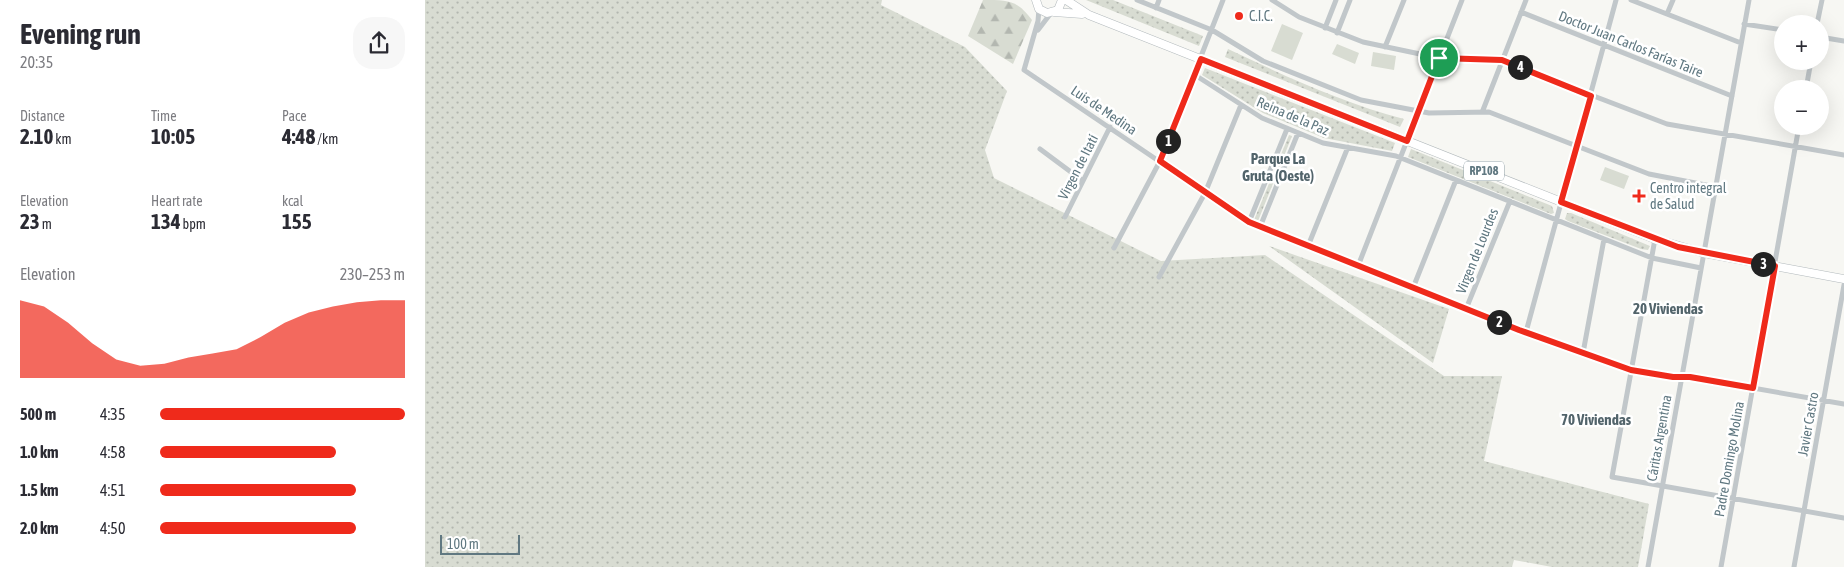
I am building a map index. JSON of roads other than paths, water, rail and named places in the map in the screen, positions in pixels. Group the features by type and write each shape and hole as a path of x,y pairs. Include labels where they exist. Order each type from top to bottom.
{"main road":[{"path":"1031,0 1037,5"},
{"name":"RP108","path":"1053,13 1061,7 1064,0 1089,15 1655,239 1704,253 1844,279"},
{"name":"RP108","path":"1037,5 1053,13 1066,11 1089,15"}],"street":[{"path":"1137,0 1211,30 1263,61 1361,100 1418,111 1483,110 1649,174 1715,187"},
{"path":"1156,8 1159,0"},
{"path":"1114,248 1160,161 1223,0"},
{"path":"1272,0 1280,2 1337,33 1385,47 1439,58 1502,60 1650,120 1844,155"},
{"path":"1325,28 1336,0"},
{"path":"1337,33 1350,0"},
{"path":"1385,47 1404,0"},
{"path":"1358,266 1462,0"},
{"path":"1483,110 1526,0"},
{"path":"1526,332 1616,0"},
{"path":"1631,0 1741,43"},
{"path":"1667,14 1673,0"},
{"name":"Cáritas Argentina","path":"1648,567 1749,0"},
{"path":"1819,15 1822,0"},
{"path":"1033,39 1037,5"},
{"name":"Doctor Juan Carlos Farías Taire","path":"1521,12 1732,96"},
{"path":"1033,39 1043,20 1053,13"},
{"path":"1745,24 1774,29"},
{"path":"1829,38 1844,41"},
{"name":"Luis de Medina","path":"1033,39 1024,70 1205,193 1249,222 1260,227 1466,309 1631,370 1844,404"},
{"name":"Reina de la Paz","path":"1195,75 1262,118 1323,143 1401,158 1652,258 1701,268"},
{"path":"1159,277 1205,193 1241,105"},
{"name":"Virgen de Itatí","path":"1065,217 1110,127"},
{"path":"1249,222 1287,129"},
{"path":"1260,227 1298,133"},
{"name":"Padre Domingo Molina","path":"1721,567 1798,135"},
{"path":"1308,246 1348,147"},
{"path":"1040,149 1083,181"},
{"path":"1413,288 1456,180"},
{"name":"Virgen de Lourdes","path":"1466,309 1510,202"},
{"path":"1583,353 1604,239"},
{"path":"1655,239 1611,477 1844,518"},
{"name":"Javier Castro","path":"1794,567 1844,285"}],"place":[{"name":"C.I.C.","path":"1239,16"},
{"name":"Centro integral de Salud","path":"1639,196"}],"district":[{"name":"Parque La Gruta (Oeste)","path":"1278,168"},
{"name":"20 Viviendas","path":"1668,309"},
{"name":"70 Viviendas","path":"1596,420"}]}
